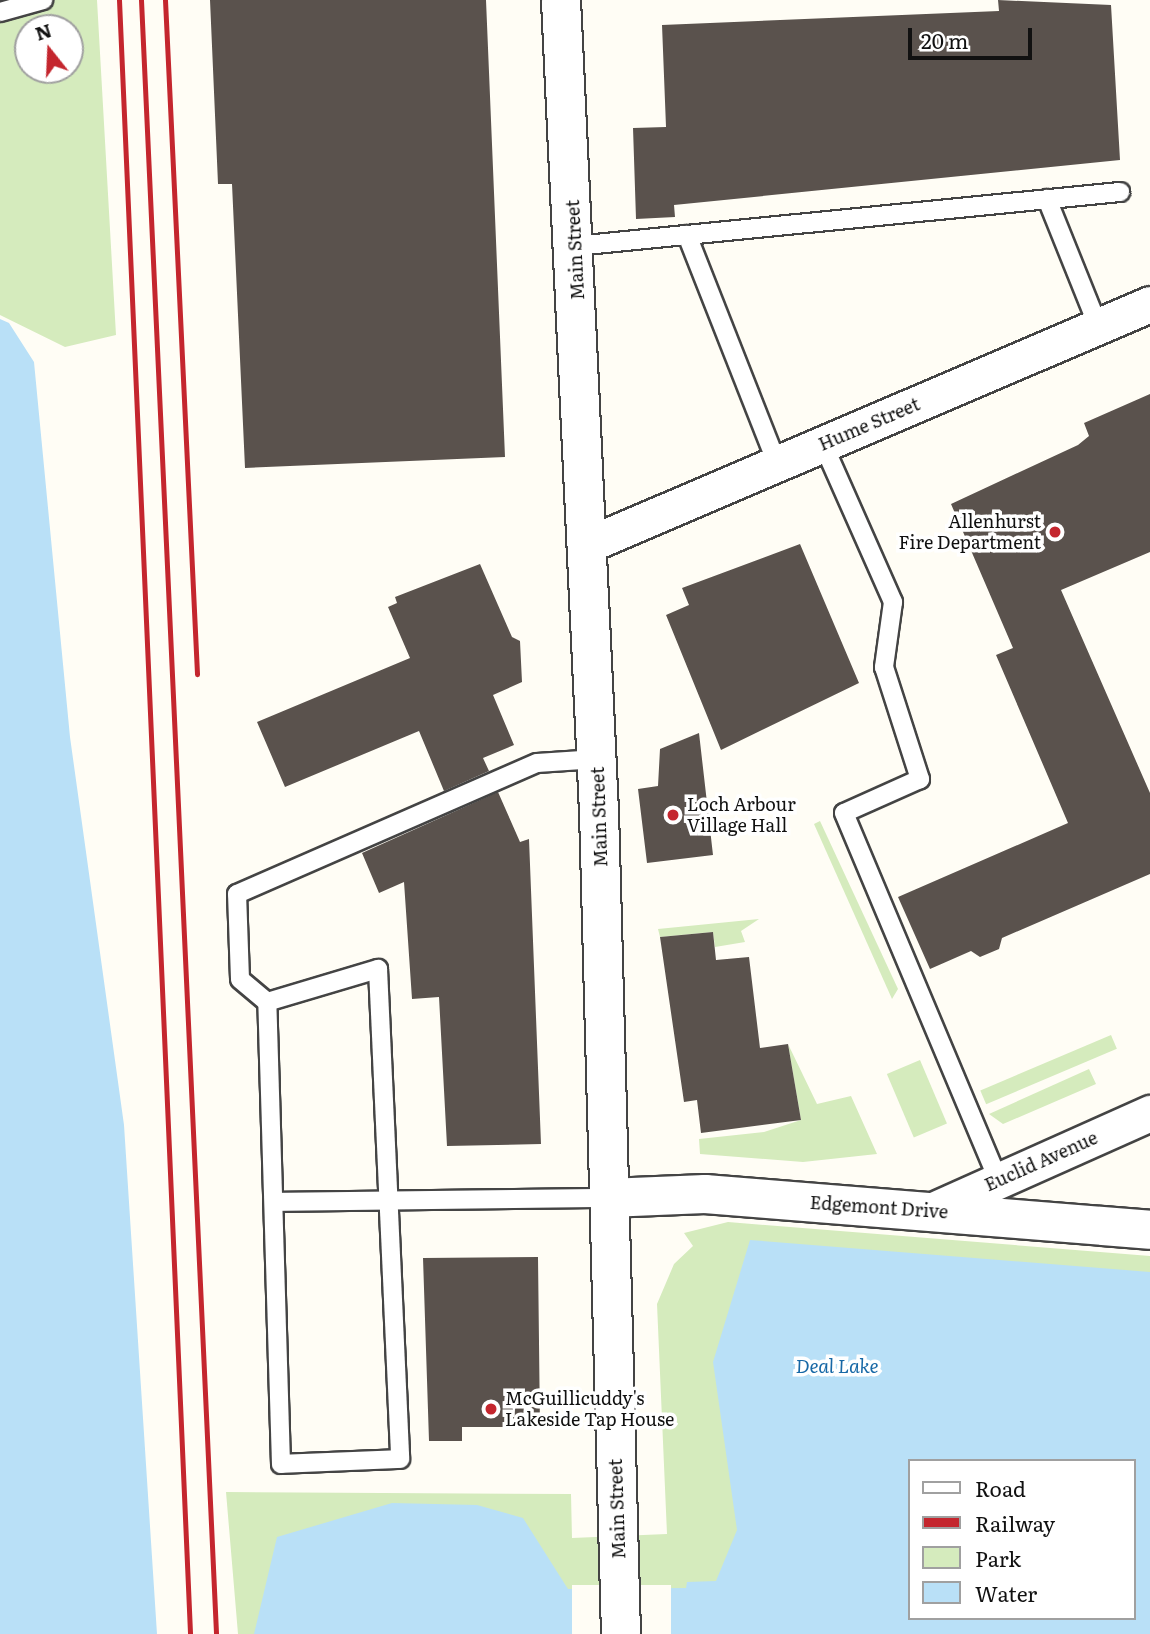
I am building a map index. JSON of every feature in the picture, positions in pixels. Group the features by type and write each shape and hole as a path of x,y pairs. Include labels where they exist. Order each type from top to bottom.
{"street":[{"name":"Main Street","path":"561,0 575,246 597,759 621,1634"},
{"name":"Hume Street","path":"587,545 1150,304"},
{"name":"Euclid Avenue","path":"933,1210 1150,1113"},
{"name":"Edgemont Drive","path":"608,1198 705,1194 933,1210 1150,1230"}],"lane":[{"path":"0,12 43,0"},
{"path":"575,246 1120,192"},
{"path":"1047,199 1098,326"},
{"path":"687,235 777,464"},
{"path":"823,444 893,602 884,667 920,779 844,813 998,1180"},
{"path":"267,1002 378,969 400,1459 281,1464 276,1202 267,1002 240,979 237,894 537,763 597,759"},
{"path":"276,1202 608,1198"}],"green space":[{"path":"0,0 97,0 116,335 65,347 0,315"},
{"path":"820,821 898,989 892,999 814,824"},
{"path":"759,919 741,931 745,942 715,947 713,932 660,937 658,929"},
{"path":"1111,1035 1117,1049 986,1104 980,1090"},
{"path":"788,1044 817,1104 851,1096 877,1154 803,1162 700,1154 699,1139 764,1132 801,1120"},
{"path":"920,1060 947,1124 914,1138 887,1074"},
{"path":"1089,1069 1096,1084 1003,1124 989,1114"},
{"name":"Deal Lake","path":"728,1222 1150,1256 1150,1634 238,1634 226,1492 571,1494 572,1538 667,1534 657,1304 674,1264 693,1246 684,1233"}],"water":[{"path":"0,319 9,323 34,362 70,737 124,1125 157,1634 0,1634"},
{"name":"Deal Lake","path":"750,1240 1150,1272 1150,1634 254,1634 277,1537 392,1503 477,1505 523,1518 568,1589 686,1588 687,1582 716,1581 737,1530 713,1362"}],"pier":[{"path":"572,1585 671,1585 671,1634 572,1634"}],"building":[{"path":"210,0 486,0 505,457 245,468 232,184 218,184"},
{"path":"998,0 1111,5 1120,160 674,205 675,217 636,219 633,128 666,127 662,25 999,11"},
{"path":"1150,394 1150,552 1061,590 1150,793 1150,874 1002,938 999,949 980,957 971,951 930,969 898,897 1068,823 996,655 1013,648 951,504 1078,445 1089,436 1084,423"},
{"path":"800,544 859,683 721,750 666,615 689,605 682,588"},
{"path":"480,564 512,637 520,641 522,682 493,695 514,745 483,758 489,771 444,791 419,731 285,787 257,722 410,658 388,607 397,603 395,597"},
{"name":"Loch Arbour Village Hall","path":"699,733 713,855 647,863 638,789 658,786 660,749"},
{"path":"498,792 520,842 529,839 541,1144 447,1146 439,997 412,999 404,882 379,893 362,853"},
{"path":"713,932 716,960 749,957 760,1048 788,1044 801,1120 701,1133 697,1100 684,1102 660,937"},
{"path":"538,1257 540,1427 462,1427 462,1441 429,1441 423,1258"}],"railway":[{"path":"119,0 190,1634"},
{"path":"141,0 216,1634"},
{"path":"165,0 197,674"}],"place":[{"name":"Allenhurst Fire Department","path":"1055,532"},
{"name":"Loch Arbour Village Hall","path":"673,815"},
{"name":"McGuillicuddy's Lakeside Tap House","path":"491,1409"}]}
